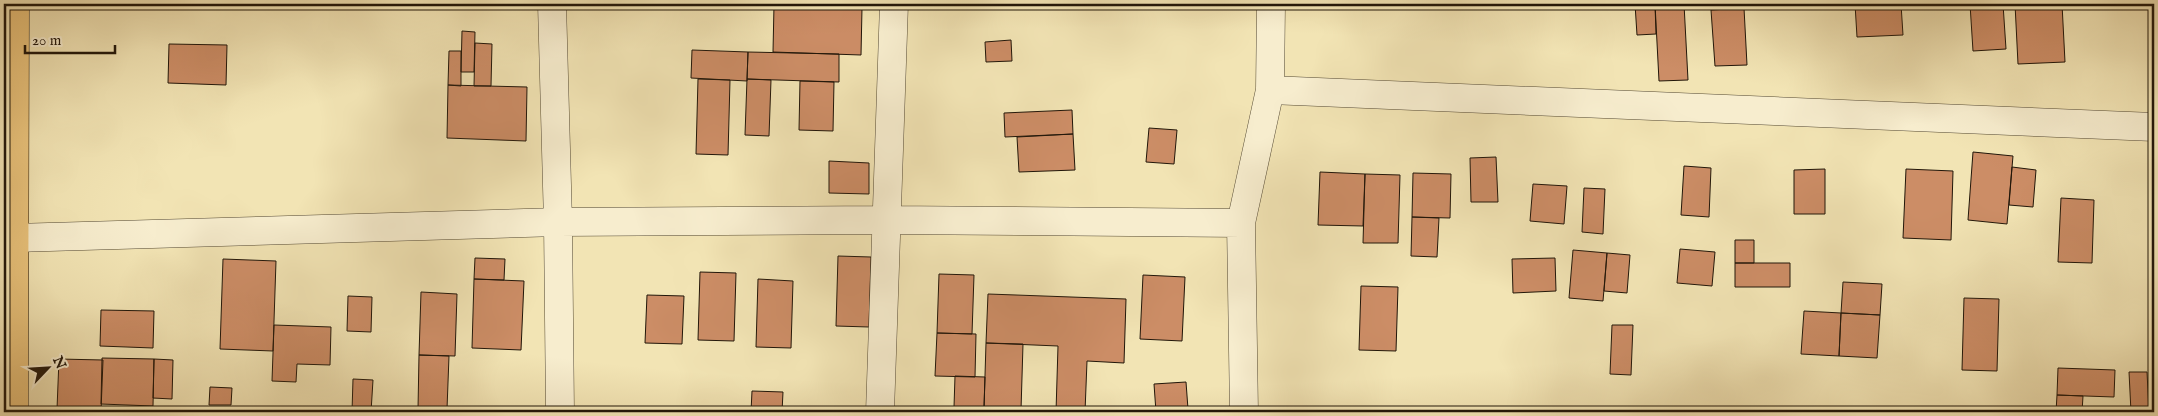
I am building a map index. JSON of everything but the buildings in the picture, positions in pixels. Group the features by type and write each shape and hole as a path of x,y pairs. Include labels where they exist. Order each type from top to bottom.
{"highway":[{"path":"14,412 15,4"}],"street":[{"path":"552,4 558,222 560,412"},
{"path":"880,412 894,4"},
{"path":"1244,412 1241,223 1270,90 1271,4"},
{"path":"1270,90 2154,127"},
{"path":"14,238 558,222 887,220 1241,223"}]}
